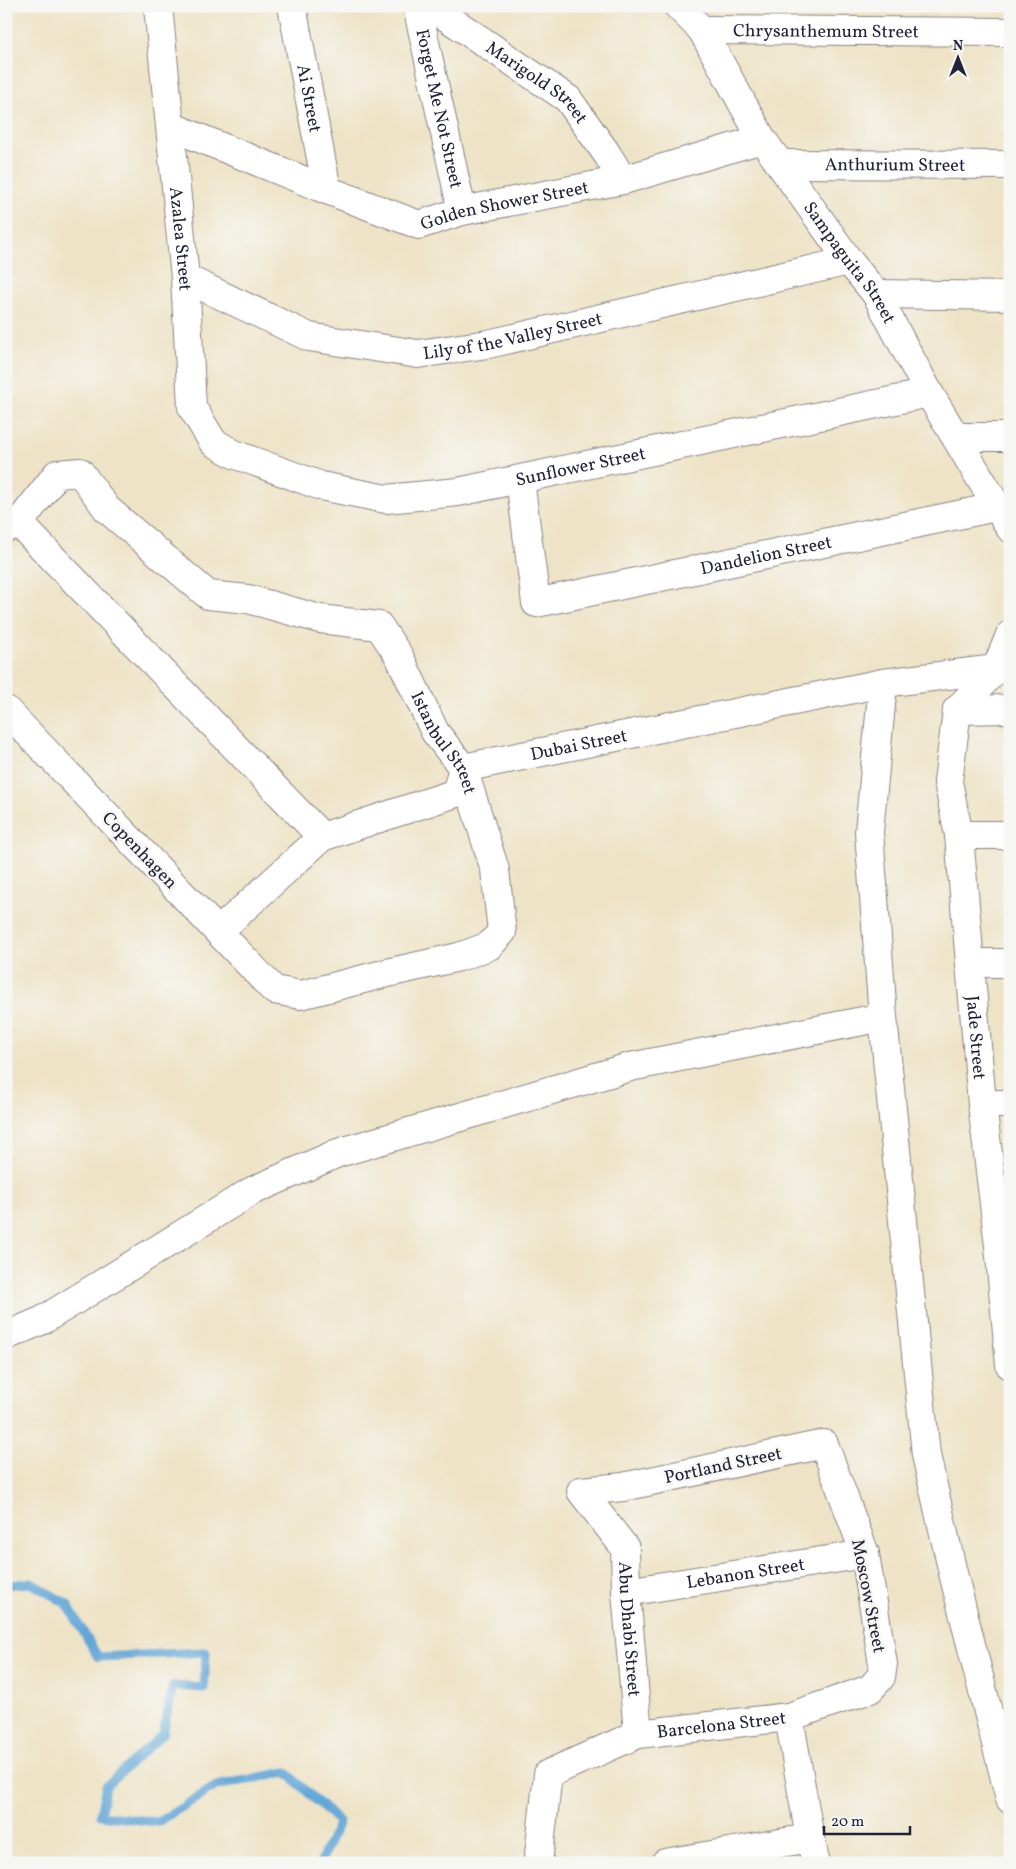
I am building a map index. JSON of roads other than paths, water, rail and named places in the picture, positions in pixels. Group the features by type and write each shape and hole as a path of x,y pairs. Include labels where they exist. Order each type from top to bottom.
{"street":[{"name":"Azalea Street","path":"158,6 184,278 192,407 213,442 234,454"},
{"name":"Ai Street","path":"292,6 327,190"},
{"name":"Forget Me Not Street","path":"417,6 462,211"},
{"name":"Marigold Street","path":"430,6 568,98 623,180"},
{"name":"Sampaguita Street","path":"678,6 702,30 762,139 849,261 876,294 929,394 1003,518"},
{"name":"Chrysanthemum Street","path":"702,30 1010,32"},
{"name":"Golden Shower Street","path":"170,126 419,225 462,211 623,180 762,139"},
{"name":"Anthurium Street","path":"780,164 1010,165"},
{"name":"Lily of the Valley Street","path":"184,278 309,337 418,354 488,344 849,261"},
{"path":"876,294 1010,296"},
{"name":"Sunflower Street","path":"234,454 321,486 386,499 458,492 929,394"},
{"path":"956,437 1010,437"},
{"name":"Istanbul Street","path":"13,525 58,474 80,472 107,509 208,595 248,599 320,619 379,626 400,656 435,732 464,768 495,870 502,932 489,946 459,957 301,995 274,990"},
{"name":"Dandelion Street","path":"520,480 536,603 1003,518"},
{"path":"13,525 322,837"},
{"path":"957,710 996,669 1010,635"},
{"name":"Dubai Street","path":"464,768 883,683 996,669"},
{"path":"883,683 870,832 882,1017 926,1455 953,1573 1010,1799"},
{"path":"957,710 1010,708"},
{"name":"Copenhagen","path":"6,710 274,990"},
{"name":"Jade Street","path":"957,710 948,782 959,835 982,1104 1004,1246 1010,1365"},
{"path":"219,932 322,837 456,793 464,768"},
{"path":"959,835 1010,835"},
{"path":"970,963 1010,963"},
{"path":"6,1336 43,1320 252,1191 338,1153 630,1067 882,1017"},
{"path":"982,1104 1010,1104"},
{"name":"Portland Street","path":"623,1487 824,1444"},
{"name":"Moscow Street","path":"824,1444 865,1554 883,1664"},
{"name":"Abu Dhabi Street","path":"623,1487 581,1491 625,1548 626,1592 638,1734"},
{"name":"Lebanon Street","path":"626,1592 865,1554"},
{"name":"Barcelona Street","path":"538,1863 548,1774 638,1734 789,1717 870,1689 881,1676 883,1664"},
{"path":"665,1863 813,1851 789,1717"}],"waterway":[{"path":"6,1585 31,1583 67,1604 98,1657 206,1652 204,1688 173,1686 163,1734 106,1786 100,1815 158,1822 216,1786 286,1772 339,1822 320,1863"}]}
